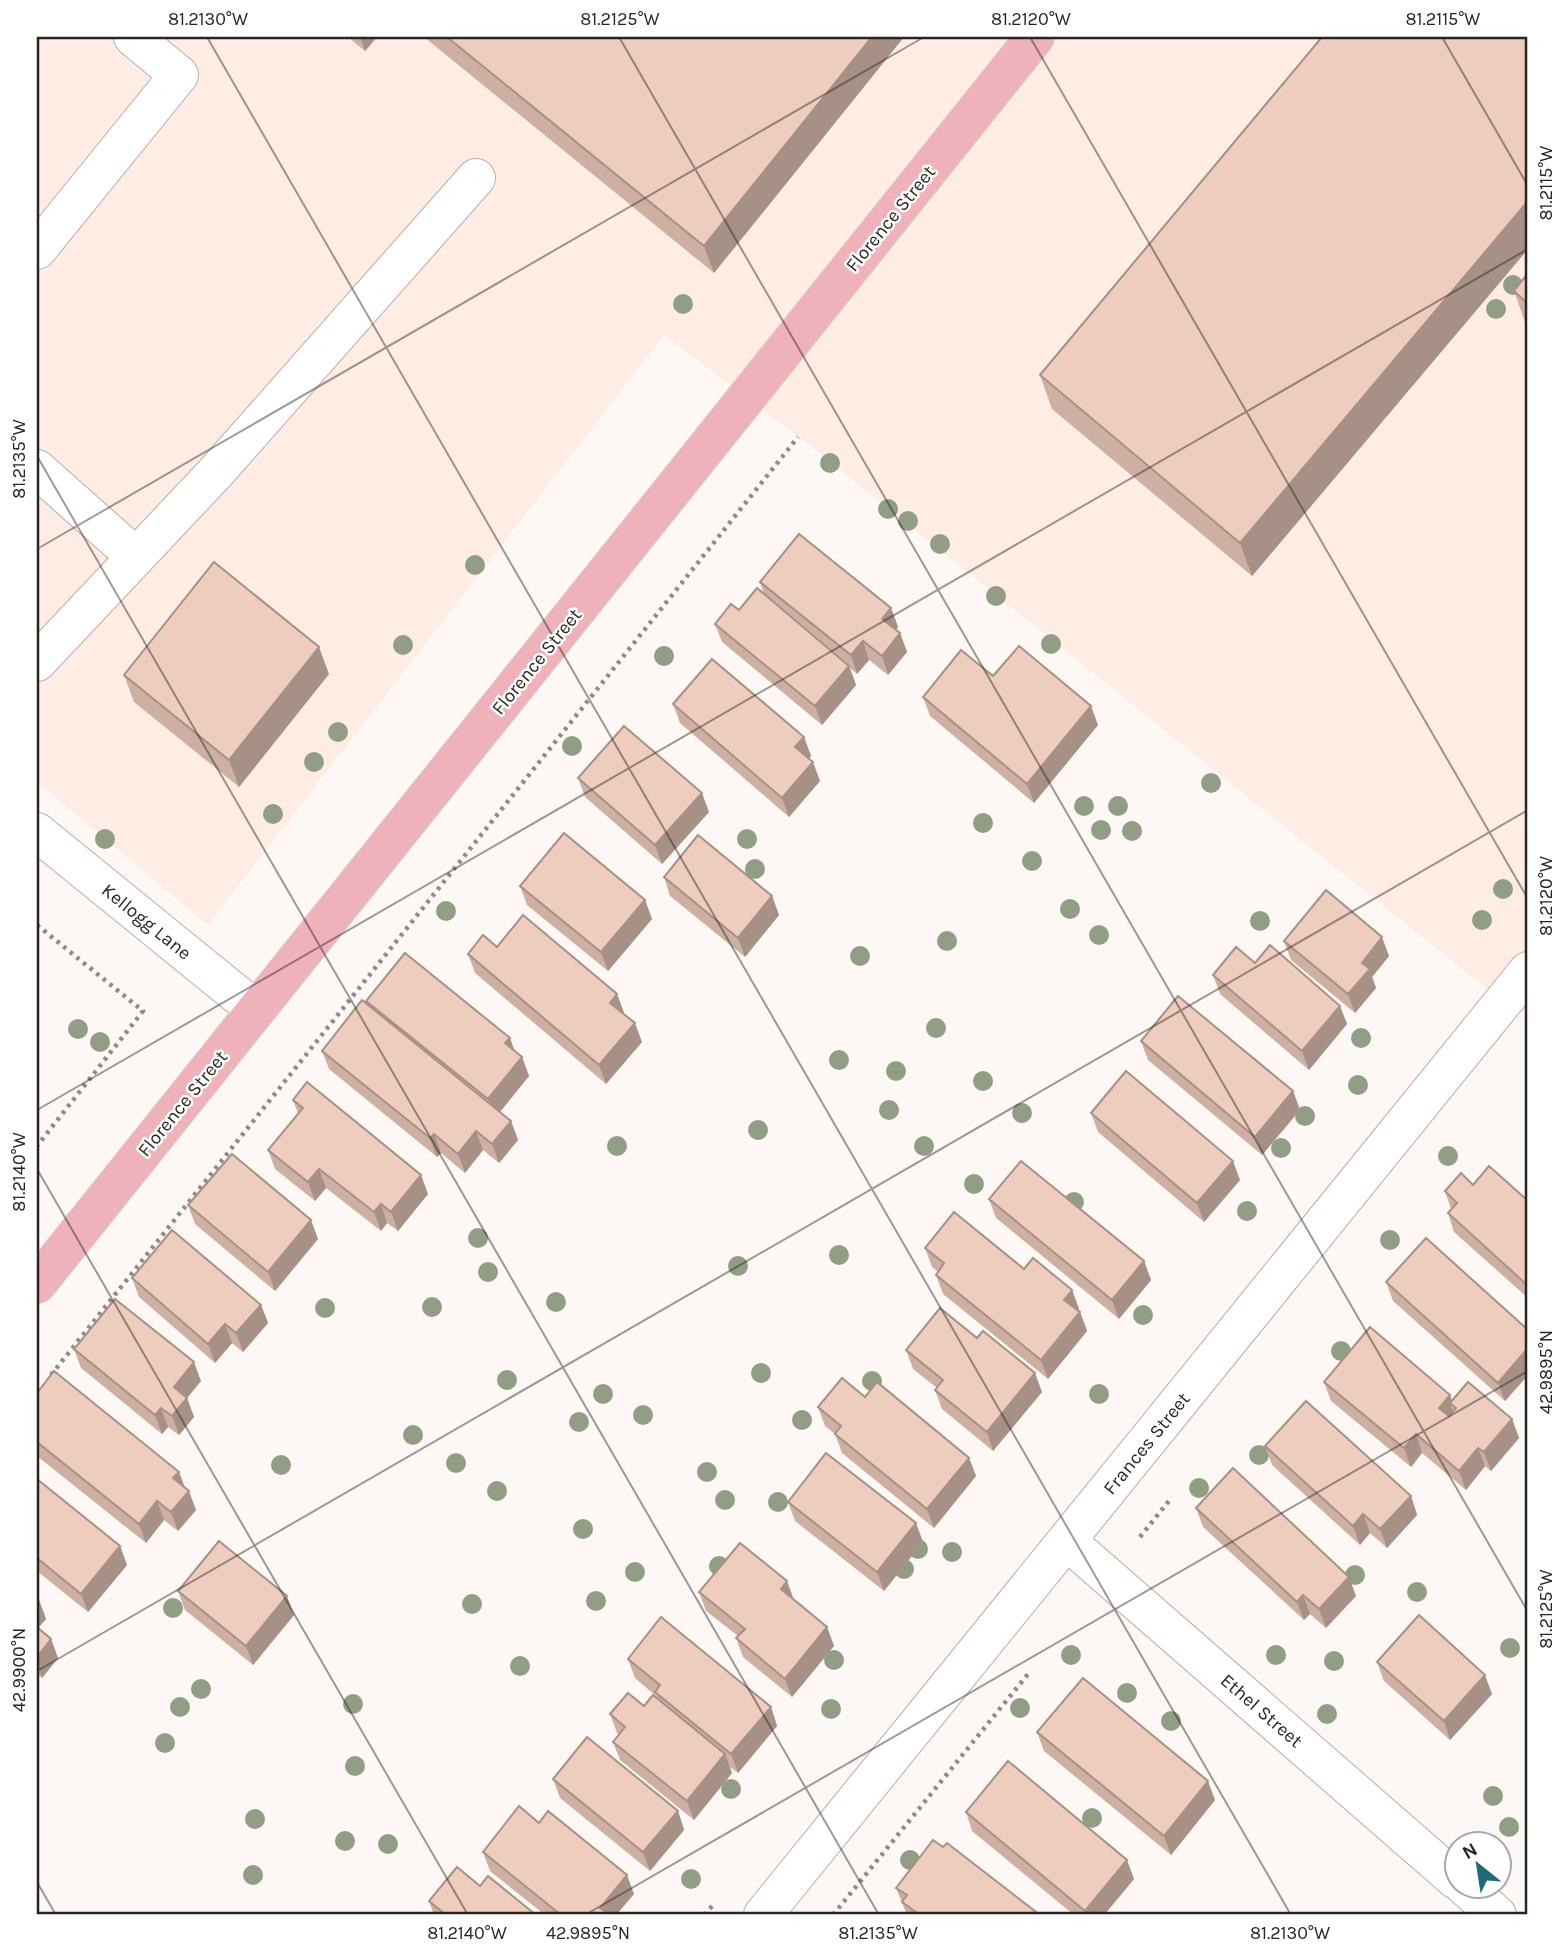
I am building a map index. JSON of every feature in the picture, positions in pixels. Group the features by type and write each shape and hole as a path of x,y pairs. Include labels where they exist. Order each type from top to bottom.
{"main road":[{"name":"Florence Street","path":"37,1284 1035,37"}],"street":[{"path":"37,250 179,75 132,37"},
{"path":"41,649 136,556 217,471 476,178"},
{"path":"37,469 136,556"},
{"name":"Kellogg Lane","path":"37,832 256,1010"},
{"name":"Frances Street","path":"763,1915 1528,971"},
{"name":"Ethel Street","path":"1067,1541 1442,1867"},
{"path":"1479,1899 1497,1915"}],"path":[{"path":"45,1383 799,437"},
{"path":"37,925 143,1011 37,1146"},
{"path":"833,1915 1032,1669"}],"shaded area":[{"path":"37,37 1528,37 1528,1016 1467,973 799,437 664,335 208,925 37,782"}],"building":[{"path":"447,37 872,37 704,246"},
{"path":"1322,37 1528,37 1528,201 1240,543 1040,375"},
{"path":"1528,273 1528,304 1514,291"},
{"path":"799,534 891,608 882,619 900,633 882,656 863,641 851,655 760,582"},
{"path":"214,562 319,647 229,760 124,675"},
{"path":"757,588 849,666 815,706 715,624 731,604 739,610"},
{"path":"1019,646 1091,706 1027,784 923,697 961,650 993,676"},
{"path":"712,659 804,737 795,747 813,762 782,798 673,704"},
{"path":"624,726 702,793 655,845 578,778"},
{"path":"564,833 645,900 601,952 520,886"},
{"path":"698,835 772,896 738,938 664,877"},
{"path":"1326,890 1382,937 1362,963 1370,969 1348,994 1284,941"},
{"path":"523,915 617,994 610,1003 635,1023 599,1065 468,954 483,935 497,947"},
{"path":"1270,945 1340,1006 1302,1051 1213,975 1236,947 1255,963"},
{"path":"405,953 510,1038 505,1043 522,1057 488,1099 366,1001"},
{"path":"1178,996 1293,1091 1255,1137 1141,1041"},
{"path":"362,1000 511,1121 492,1144 476,1131 458,1154 434,1134 430,1138 322,1051"},
{"path":"1126,1071 1233,1161 1197,1203 1091,1113"},
{"path":"307,1082 421,1175 391,1212 381,1204 374,1212 319,1169 308,1182 268,1150 303,1108 293,1100"},
{"path":"232,1154 311,1220 268,1272 188,1205"},
{"path":"1021,1161 1144,1261 1112,1300 989,1199"},
{"path":"1489,1166 1528,1201 1526,1284 1448,1213 1457,1203 1445,1191 1461,1173 1473,1185"},
{"path":"954,1212 1024,1269 1033,1258 1072,1290 1064,1300 1080,1312 1041,1360 936,1275 944,1263 925,1248"},
{"path":"172,1230 261,1305 236,1333 225,1324 208,1344 132,1278"},
{"path":"1426,1238 1528,1330 1528,1348 1498,1383 1386,1282"},
{"path":"115,1299 194,1362 174,1387 187,1398 172,1416 161,1408 155,1415 74,1349"},
{"path":"940,1308 977,1338 983,1331 1035,1373 987,1432 935,1390 943,1380 906,1350"},
{"path":"1370,1327 1450,1395 1439,1408 1449,1416 1456,1408 1450,1403 1468,1382 1512,1419 1484,1452 1478,1448 1459,1471 1416,1434 1404,1448 1324,1382"},
{"path":"54,1371 179,1472 173,1478 189,1491 171,1512 157,1501 139,1524 37,1442 37,1393"},
{"path":"842,1378 865,1397 877,1382 969,1458 927,1509 835,1434 841,1426 818,1407"},
{"path":"1306,1401 1411,1496 1380,1529 1363,1514 1353,1526 1265,1446"},
{"path":"826,1453 916,1523 877,1572 788,1502"},
{"path":"1233,1468 1349,1577 1319,1609 1303,1595 1297,1602 1196,1508"},
{"path":"37,1479 120,1546 81,1594 37,1558"},
{"path":"219,1541 287,1596 246,1646 178,1591"},
{"path":"740,1543 787,1581 781,1589 827,1627 785,1679 736,1638 745,1629 699,1592"},
{"path":"1419,1615 1485,1675 1444,1721 1377,1662"},
{"path":"661,1617 771,1707 731,1754 655,1692 660,1685 628,1659"},
{"path":"37,1627 51,1639 37,1657"},
{"path":"1083,1678 1208,1781 1164,1836 1037,1732"},
{"path":"628,1693 644,1706 653,1695 725,1754 687,1801 613,1742 625,1727 610,1714"},
{"path":"587,1737 678,1811 643,1852 553,1779"},
{"path":"1008,1761 1127,1860 1085,1911 966,1812"},
{"path":"519,1806 539,1823 548,1811 627,1875 600,1908 610,1915 561,1915 483,1852"},
{"path":"933,1840 943,1847 947,1843 1040,1915 920,1915 902,1902 907,1895 896,1888"},
{"path":"457,1867 480,1886 488,1876 536,1915 446,1915 429,1901"}]}
